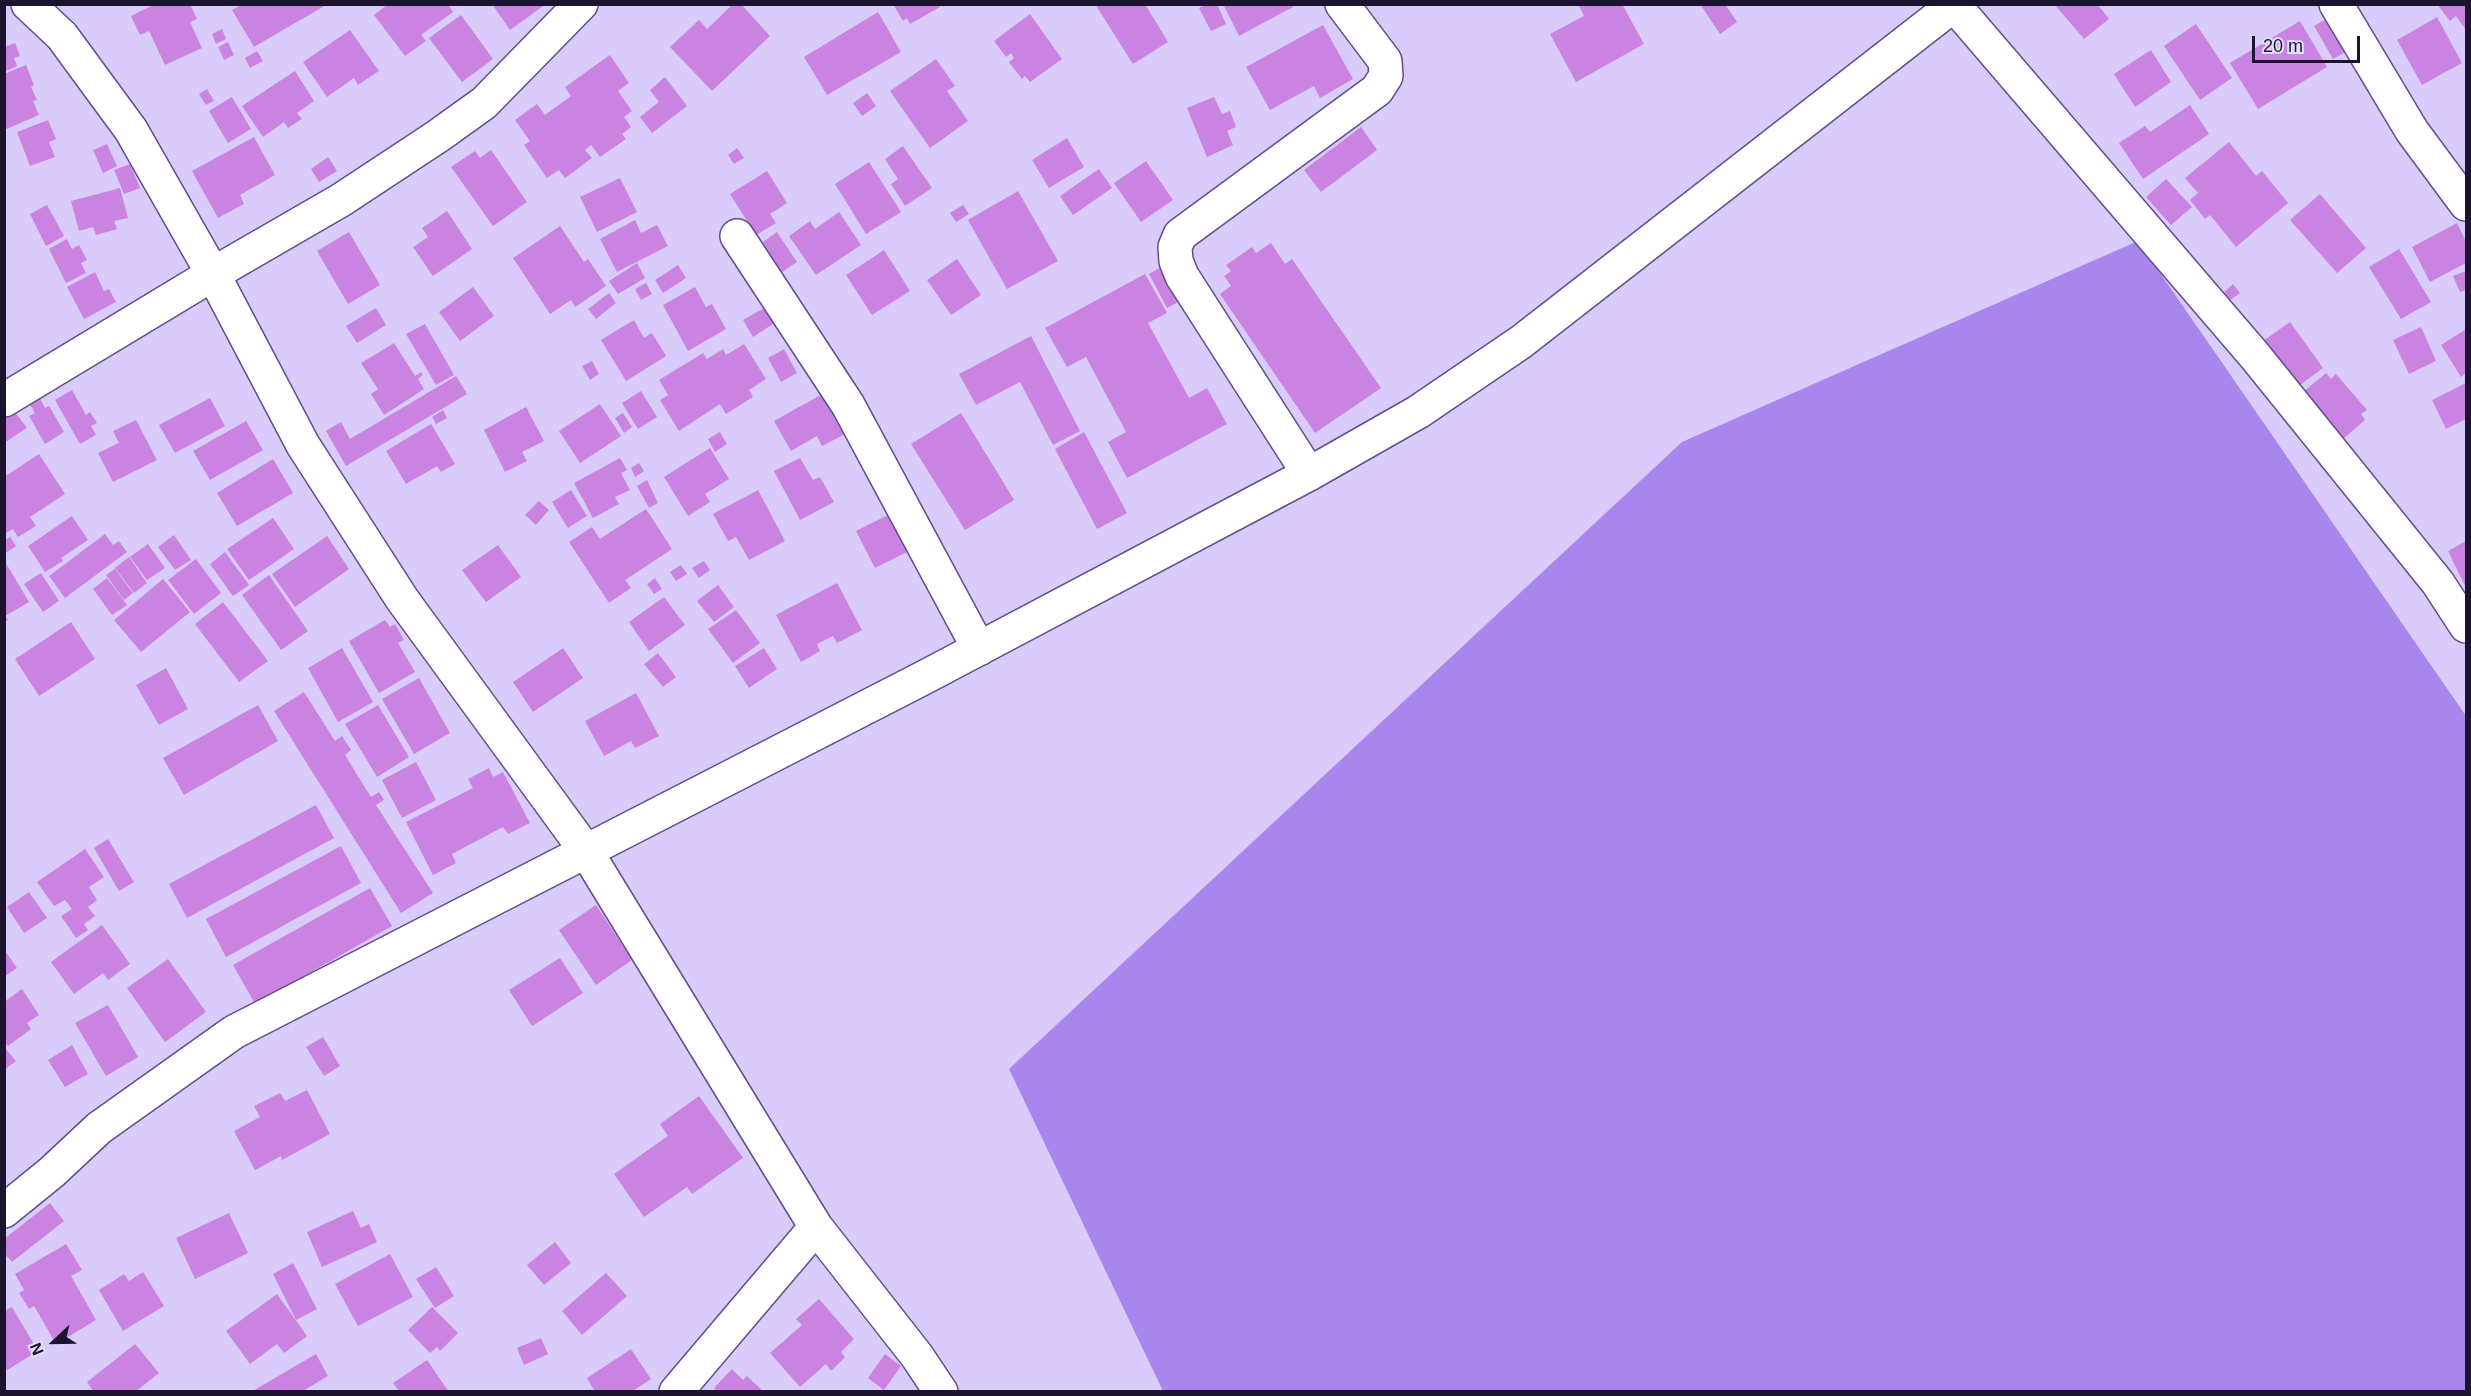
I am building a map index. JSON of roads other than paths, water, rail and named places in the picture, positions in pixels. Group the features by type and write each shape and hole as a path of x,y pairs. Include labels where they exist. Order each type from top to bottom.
{"street":[{"path":"28,4 62,36 131,130 213,274 303,445 327,484 402,599 586,851 816,1227 917,1356 940,1392"},
{"path":"4,400 341,200 484,103 581,4"},
{"path":"1309,474 1182,276 1176,261 1175,247 1180,235 1377,90 1386,76 1385,61 1342,4"},
{"path":"2336,4 2412,131 2466,204"},
{"path":"4,1211 52,1172 99,1128 234,1032 979,649 1309,474 1418,412 1521,342 1938,10 2255,356 2438,583 2466,626"},
{"path":"737,236 848,405 979,649"},
{"path":"676,1392 816,1227"}]}
